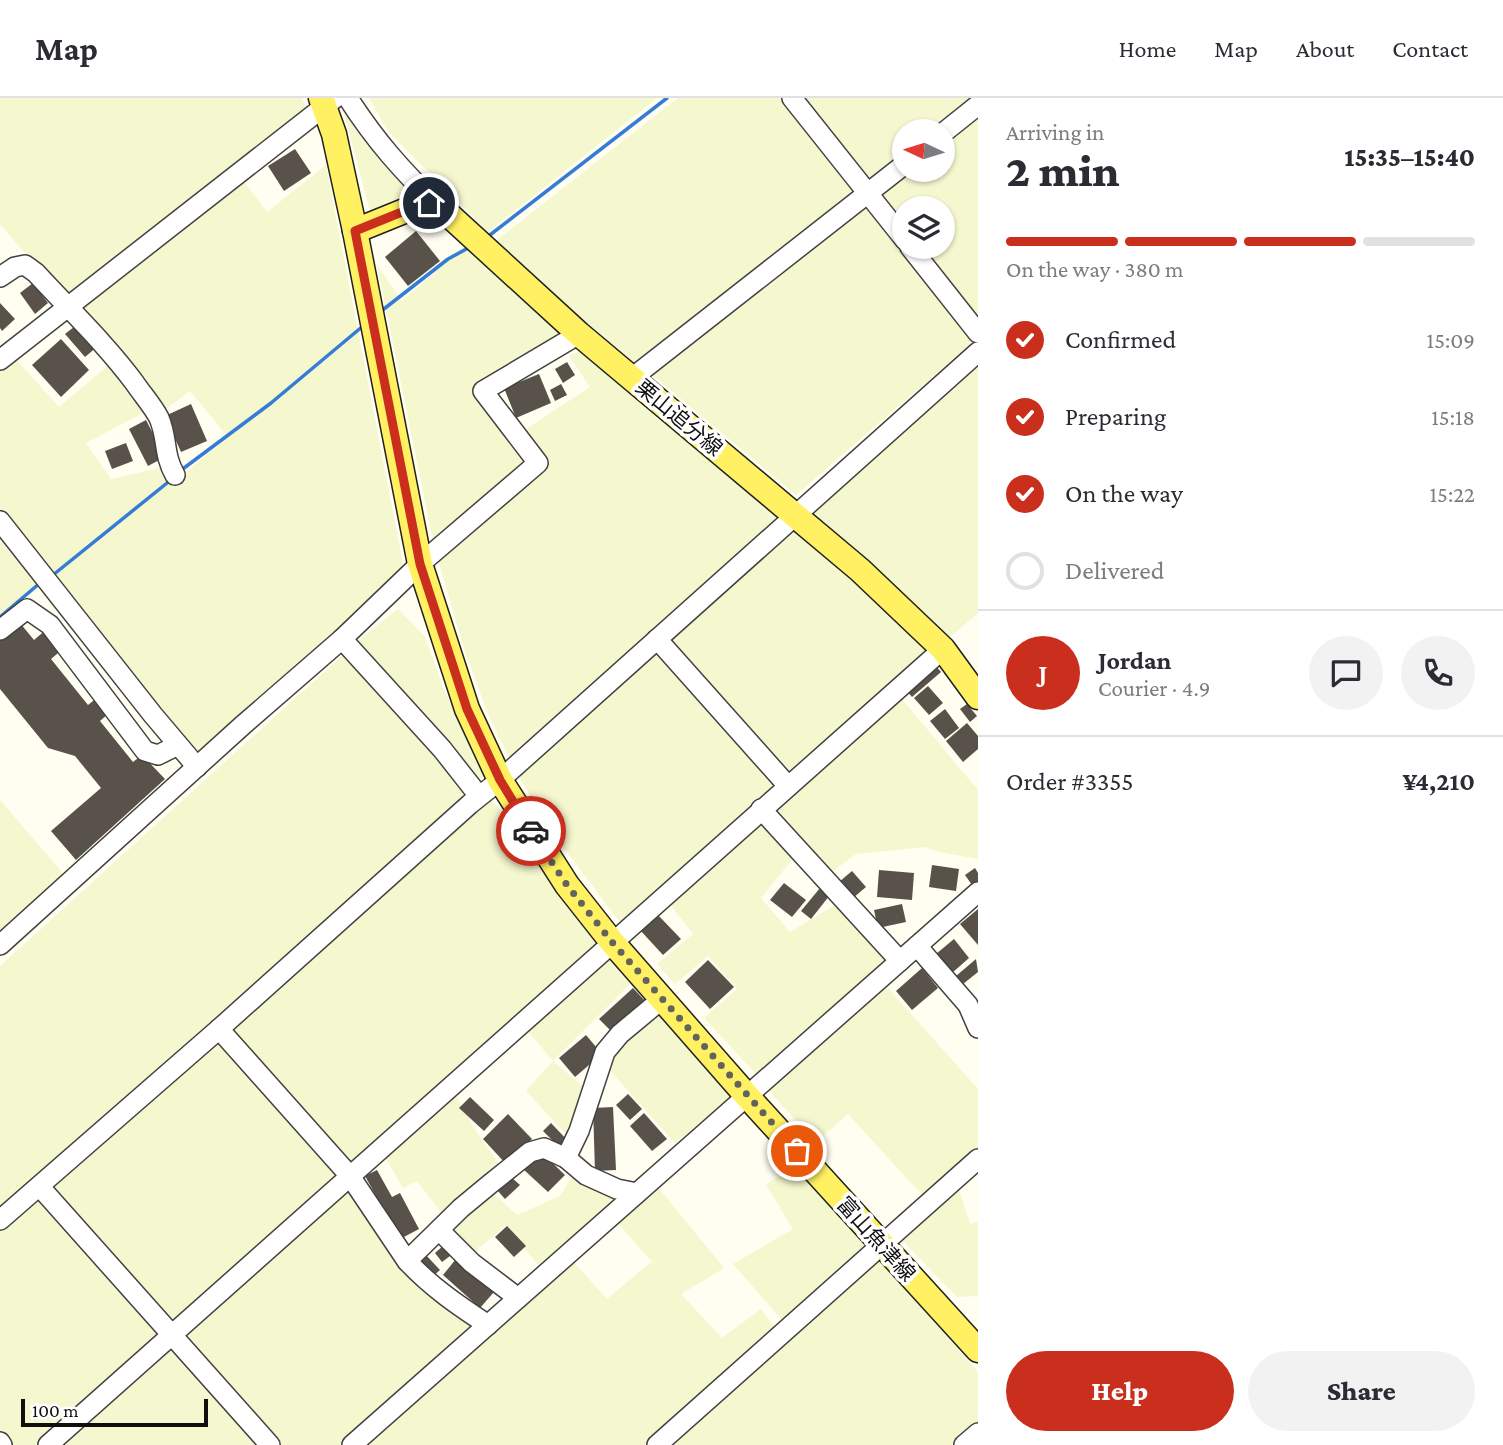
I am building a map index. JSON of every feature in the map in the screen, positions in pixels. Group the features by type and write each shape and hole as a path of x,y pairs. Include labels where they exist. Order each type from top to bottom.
{"main road":[{"path":"332,100 334,134 355,231 424,203 438,205"},
{"name":"栗山追分線","path":"438,205 579,334 860,570 943,649 978,697"},
{"name":"富山魚津線","path":"355,231 420,564 467,709 500,780 567,885 612,942 747,1096 978,1350"}],"street":[{"path":"792,98 892,223"},
{"path":"0,360 332,100 372,135 438,205"},
{"path":"956,123 978,106"},
{"path":"632,378 892,174"},
{"path":"919,259 978,333"},
{"path":"0,277 15,267 25,265 36,273 126,372 158,418 165,438 167,462 175,475"},
{"path":"0,945 342,639 420,564 538,463 482,391 579,334"},
{"path":"0,1220 500,780 978,352"},
{"path":"0,522 197,767"},
{"path":"0,630 53,588"},
{"path":"27,609 50,625 145,751 158,755 178,745"},
{"path":"342,639 442,749 479,796"},
{"path":"657,639 788,786"},
{"path":"48,1445 943,649"},
{"path":"761,809 900,961"},
{"path":"352,1445 978,892"},
{"path":"917,946 968,1005 978,1026"},
{"path":"566,1158 579,1131 605,1052 620,1034 662,999"},
{"path":"219,1029 350,1176 407,1261 422,1278 488,1325"},
{"path":"407,1261 461,1208 530,1152 544,1148 566,1158 586,1175 617,1189 637,1193"},
{"path":"657,1445 978,1159"},
{"path":"40,1187 270,1445"},
{"path":"439,1230 472,1263 518,1298"},
{"path":"964,1445 978,1433"}],"green space":[{"path":"0,98 302,98 307,109 201,194 68,294 30,259 0,224"},
{"path":"369,98 657,98 488,232 388,131"},
{"path":"678,98 786,98 859,190 637,365 493,243"},
{"path":"801,98 977,98 950,119 892,119 892,166 869,185"},
{"path":"342,106 361,137 384,165 418,196 370,211"},
{"path":"978,112 978,322 930,259 955,259 955,196 892,196 892,209 878,191 892,180 956,182 956,129"},
{"path":"326,165 404,569 202,752 191,752 0,515 0,369 15,358 59,407 109,365 145,412 86,443 111,479 163,467 173,483 228,437 190,391 162,412 78,307 242,179 267,212"},
{"path":"865,203 892,236 892,259 911,259 976,339 796,495 651,374"},
{"path":"468,243 567,335 476,389 529,461 434,546 377,265 402,301"},
{"path":"583,349 783,518 511,762 488,714 464,649 438,560 543,461 523,431 590,387 569,356"},
{"path":"978,361 978,613 950,637 808,513"},
{"path":"792,526 873,595 926,652 622,925 552,832 518,775"},
{"path":"0,540 37,586 0,614"},
{"path":"398,609 425,637 445,692 486,776 476,780 356,642"},
{"path":"345,653 471,796 0,1213 0,966"},
{"path":"901,698 978,790 978,859 925,847 856,854 829,874 770,811"},
{"path":"488,797 507,817 561,900 599,946 349,1166 227,1028"},
{"path":"0,800 66,877 0,937"},
{"path":"761,818 795,856 761,898 790,932 840,902 892,959 758,1076 704,1018 737,989 708,956 675,984 657,964 693,934 668,902"},
{"path":"606,957 630,984 553,1061 527,1030"},
{"path":"886,986 978,1089 978,1147 925,1198 848,1114 816,1142 769,1091"},
{"path":"657,1013 732,1095 675,1143 605,1065 609,1054"},
{"path":"219,1038 341,1176 174,1328 50,1187"},
{"path":"553,1061 587,1090 570,1138 526,1091"},
{"path":"454,1092 477,1133 502,1168 445,1217 417,1181 403,1188 383,1154"},
{"path":"793,1165 867,1247 783,1321 733,1264 793,1229 766,1185"},
{"path":"573,1175 618,1196 540,1267 505,1226 471,1255 445,1231 490,1190 517,1215 560,1196"},
{"path":"349,1184 476,1324 342,1445 278,1445 180,1337"},
{"path":"657,1186 724,1268 681,1294 722,1338 761,1309 777,1330 648,1445 365,1445 571,1259 607,1299 651,1262 658,1269 618,1223"},
{"path":"958,1186 970,1224 978,1222 978,1296 957,1297 902,1240 903,1232"},
{"path":"42,1195 165,1334 38,1445 8,1445 0,1435 0,1230"},
{"path":"878,1259 978,1372 978,1424 955,1445 670,1445"},
{"path":"172,1343 263,1445 58,1445"}],"building":[{"path":"295,149 311,173 284,191 268,166"},
{"path":"416,231 440,261 408,286 385,257"},
{"path":"33,283 48,303 35,314 20,293"},
{"path":"0,303 15,319 2,331 0,328"},
{"path":"79,323 98,346 85,357 65,334"},
{"path":"61,339 89,370 61,397 32,365"},
{"path":"567,362 575,375 563,383 555,369"},
{"path":"539,374 551,403 516,418 504,388"},
{"path":"561,384 567,395 555,401 550,390"},
{"path":"191,404 207,441 181,452 165,416"},
{"path":"146,420 165,457 148,466 129,429"},
{"path":"126,443 133,461 112,469 105,451"},
{"path":"20,623 34,640 48,628 64,648 51,659 88,705 98,697 110,712 100,721 133,762 142,755 165,779 76,860 51,831 101,788 75,756 48,748 0,689 0,640"},
{"path":"935,665 941,672 912,697 906,690"},
{"path":"928,686 943,703 929,715 914,698"},
{"path":"967,704 977,716 970,722 960,709"},
{"path":"945,709 959,728 945,739 930,721"},
{"path":"967,723 978,736 978,749 963,762 946,741"},
{"path":"932,865 959,869 956,891 929,887"},
{"path":"975,868 978,881 972,885 965,875"},
{"path":"879,870 914,873 912,900 877,897"},
{"path":"852,871 866,887 853,898 839,882"},
{"path":"784,883 806,900 792,917 770,900"},
{"path":"820,888 830,895 811,919 801,911"},
{"path":"902,904 906,922 878,928 874,910"},
{"path":"978,909 978,945 960,924"},
{"path":"657,914 681,939 663,955 640,930"},
{"path":"954,939 969,958 952,973 936,954"},
{"path":"976,959 978,972 963,984 956,976"},
{"path":"708,960 734,987 710,1009 685,982"},
{"path":"922,968 938,988 912,1010 896,991"},
{"path":"633,988 647,1003 614,1034 599,1019"},
{"path":"586,1035 602,1054 575,1077 559,1058"},
{"path":"628,1094 642,1109 630,1120 616,1105"},
{"path":"470,1097 494,1120 484,1131 459,1108"},
{"path":"613,1107 616,1170 595,1171 593,1108"},
{"path":"644,1113 667,1139 652,1151 630,1126"},
{"path":"508,1114 532,1139 506,1164 483,1139"},
{"path":"551,1123 569,1142 562,1150 543,1131"},
{"path":"540,1151 565,1175 548,1192 523,1169"},
{"path":"377,1170 392,1197 400,1193 419,1229 400,1239 365,1176"},
{"path":"511,1177 520,1185 505,1199 497,1190"},
{"path":"507,1226 526,1246 514,1257 495,1237"},
{"path":"443,1246 450,1256 442,1262 435,1253"},
{"path":"425,1254 440,1270 431,1278 417,1262"},
{"path":"456,1259 494,1292 480,1308 443,1275"}],"waterway":[{"path":"486,238 667,98"},
{"path":"380,312 448,259 470,247"},
{"path":"180,471 271,403 363,326"},
{"path":"53,575 172,479"},
{"path":"0,617 40,583"}],"way so far":[{"path":"531,831 567,885 612,942 797,1151"}],"route":[{"path":"429,203 355,231 420,564 467,709 500,780 531,831"}]}
